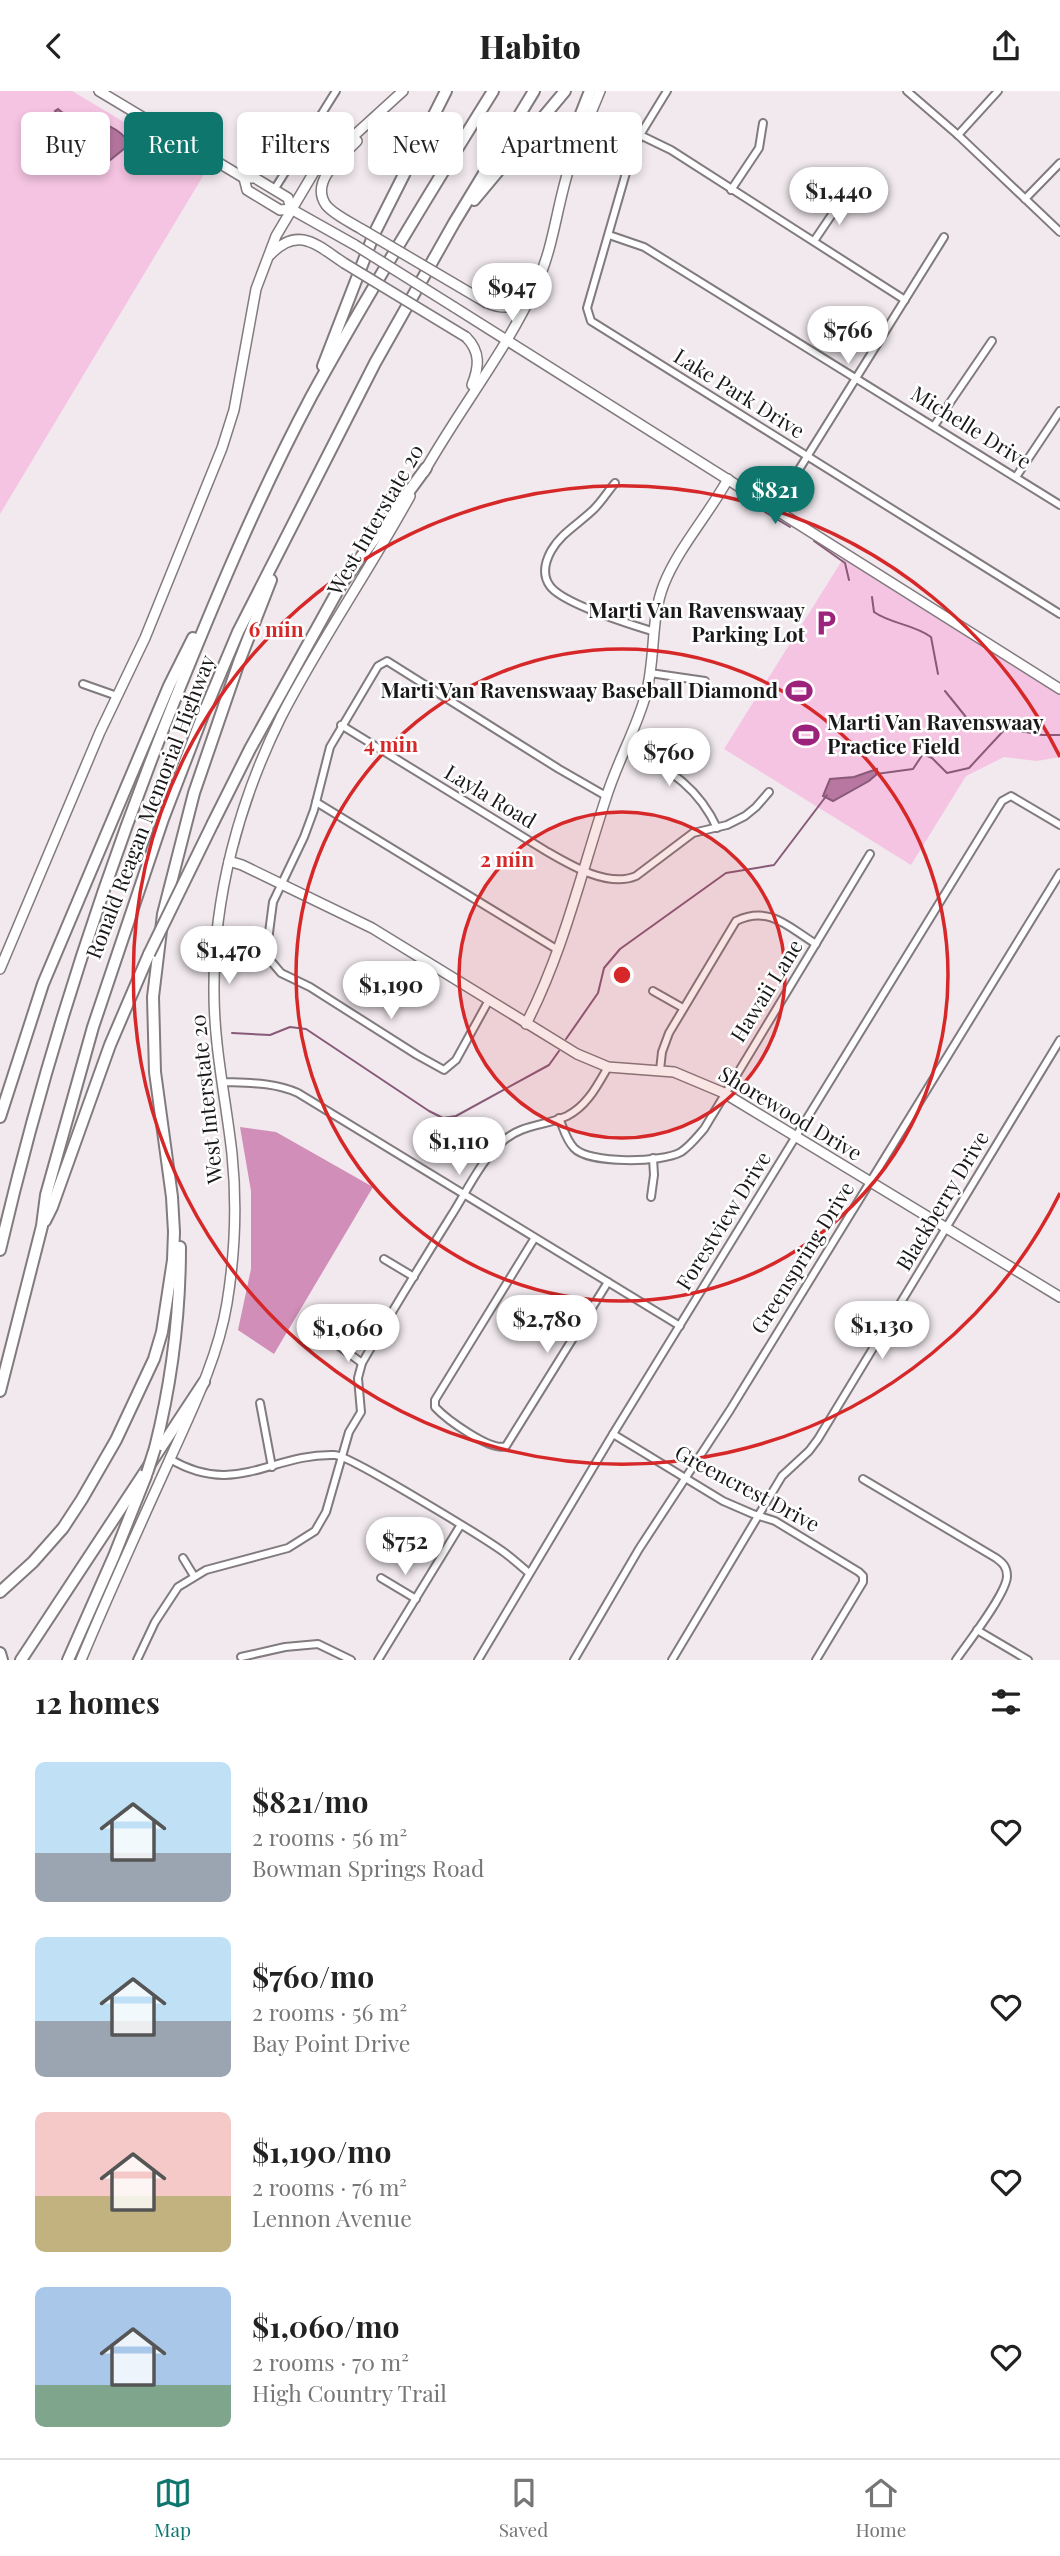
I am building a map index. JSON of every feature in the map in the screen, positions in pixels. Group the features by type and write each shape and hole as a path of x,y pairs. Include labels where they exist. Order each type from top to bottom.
{"highway":[{"path":"311,397 374,234 446,91"},
{"name":"Ronald Reagan Memorial Highway","path":"0,1250 44,1076 75,976 126,824 226,573 311,397 433,187 493,91"},
{"name":"Ronald Reagan Memorial Highway","path":"0,1391 41,1226 46,1195 93,1027 163,819 238,632 375,363 454,223 534,91"},
{"path":"454,223 565,91"},
{"path":"582,112 590,91"},
{"path":"41,1226 52,1207 110,1045 149,954 250,749 342,583 426,468"},
{"path":"0,1592 33,1562 63,1528 82,1499 121,1428 154,1359 162,1332 173,1261 174,1232 172,1197 155,1072 153,997 163,914 194,793 239,662 295,519"},
{"path":"0,1117 43,984 67,925 169,685 226,573"},
{"path":"68,1660 114,1556 155,1448 167,1396 178,1318 180,1245 174,1232"},
{"path":"21,1660 204,1382"},
{"path":"0,1653 2,1660"}],"main road":[{"path":"99,91 244,178 255,178 288,198 291,209"},
{"path":"380,112 403,91"},
{"name":"West Interstate 20","path":"592,112 600,91"},
{"path":"0,969 73,796 145,638 228,431 251,309 268,257 291,209 314,172 368,123"},
{"path":"368,124 356,142 323,179 322,193 326,204 363,230 487,303 509,308 520,305 530,297"},
{"name":"West Interstate 20","path":"81,1660 204,1382 227,1305 234,1246 235,1204 232,1155 216,1039 215,968 218,921 241,814 280,719 312,660 530,297 550,246 568,175"},
{"path":"244,178 247,190 280,210 291,209 355,245 507,338 1060,689"},
{"path":"268,257 283,243 299,239 313,243 466,337 477,352 478,363 464,403"},
{"path":"526,1024 544,989 606,796 641,712 650,673 655,618 665,582 728,479"},
{"name":"Shorewood Drive","path":"229,861 372,928 577,1055 608,1067 660,1070 686,1076 724,1093 1060,1297"}],"street":[{"path":"274,190 336,91"},
{"path":"642,130 667,91"},
{"path":"907,91 1060,232"},
{"path":"957,135 998,91"},
{"path":"732,190 760,148 763,123"},
{"path":"642,136 671,150 905,300"},
{"path":"1025,199 1060,163"},
{"path":"609,235 625,175"},
{"path":"814,241 837,207 848,199"},
{"name":"Lake Park Drive","path":"609,235 587,308 588,316 596,326 1060,614"},
{"name":"Michelle Drive","path":"609,235 644,247 1060,505"},
{"path":"775,509 944,237"},
{"path":"934,426 992,341"},
{"path":"1016,477 1060,411"},
{"path":"615,483 594,509 578,521 551,550 545,565 547,579 550,587 566,599 655,632"},
{"path":"489,1000 456,1061 444,1070 310,987 281,973 269,955 273,902 304,837 330,747 341,725 379,666 387,661 606,796"},
{"path":"650,673 705,681"},
{"path":"83,684 117,696"},
{"name":"Layla Road","path":"341,725 546,851 584,870 612,879 626,880 636,876 693,833 718,828 746,816 769,792"},
{"path":"626,745 690,786 711,813 718,828"},
{"name":"Forestview Drive","path":"478,1660 613,1434 1002,801 1011,796 1060,825"},
{"path":"316,802 558,950"},
{"name":"Hawaii Lane","path":"559,1118 570,1144 580,1153 594,1159 653,1158 679,1153 691,1145 704,1129 870,854"},
{"name":"Greenspring Drive","path":"573,1660 1060,873"},
{"path":"660,1070 668,1033 736,921 764,914 816,944"},
{"path":"653,991 683,1008"},
{"name":"Blackberry Drive","path":"671,1660 782,1476 818,1439 1060,1040"},
{"path":"137,1660 167,1601 178,1587 206,1570 288,1548 315,1531 326,1512 349,1432 361,1412 358,1378 362,1363 479,1171 502,1141 525,1127 567,1116 581,1106 593,1094 608,1067"},
{"path":"222,1082 270,1084 298,1093 680,1326"},
{"path":"651,1197 653,1158"},
{"path":"534,1238 434,1405 441,1413 479,1439 500,1448 506,1446 608,1282"},
{"path":"384,1259 414,1277"},
{"path":"336,1344 362,1363"},
{"path":"260,1403 272,1467"},
{"name":"Greencrest Drive","path":"613,1434 723,1501 775,1521 863,1576 859,1588 816,1660"},
{"path":"170,1459 201,1474 218,1476 272,1467 305,1458 342,1456 505,1553 529,1573"},
{"path":"863,1479 1003,1563 1007,1579 956,1660"},
{"path":"378,1660 460,1526"},
{"path":"183,1558 194,1576"},
{"path":"381,1578 416,1599"},
{"path":"977,1630 1028,1660"},
{"path":"242,1657 285,1647 318,1644 351,1660"}],"shaded area":[{"path":"0,91 72,91 107,112 21,112 21,175 110,175 110,114 124,122 124,175 204,175 0,514"},
{"path":"110,127 124,136 124,149 110,160"},
{"path":"846,554 1060,694 1060,757 1037,761 1004,757 966,776 911,865 724,749"},
{"path":"877,769 877,774 869,781 833,801 823,796 830,779 854,777"},
{"path":"240,1127 276,1132 373,1187 274,1354 238,1330 251,1269 251,1191"}],"waterway":[{"path":"765,512 790,527"},
{"path":"814,541 845,563 849,580"},
{"path":"872,597 874,612 931,637 938,674"},
{"path":"945,691 970,722 1042,735 1060,735"},
{"path":"876,774 913,769 923,754 932,758 947,773 969,768 1006,728"},
{"path":"566,1039 598,993 604,968 620,949 726,873 774,865 827,795"},
{"path":"232,1033 270,1035 290,1027 306,1029 443,1118 456,1116 549,1065 559,1051"}],"place":[{"name":"Marti Van Ravenswaay Parking Lot","path":"826,623"},
{"name":"Marti Van Ravenswaay Baseball Diamond","path":"799,691"},
{"name":"Marti Van Ravenswaay Practice Field","path":"806,735"}]}
